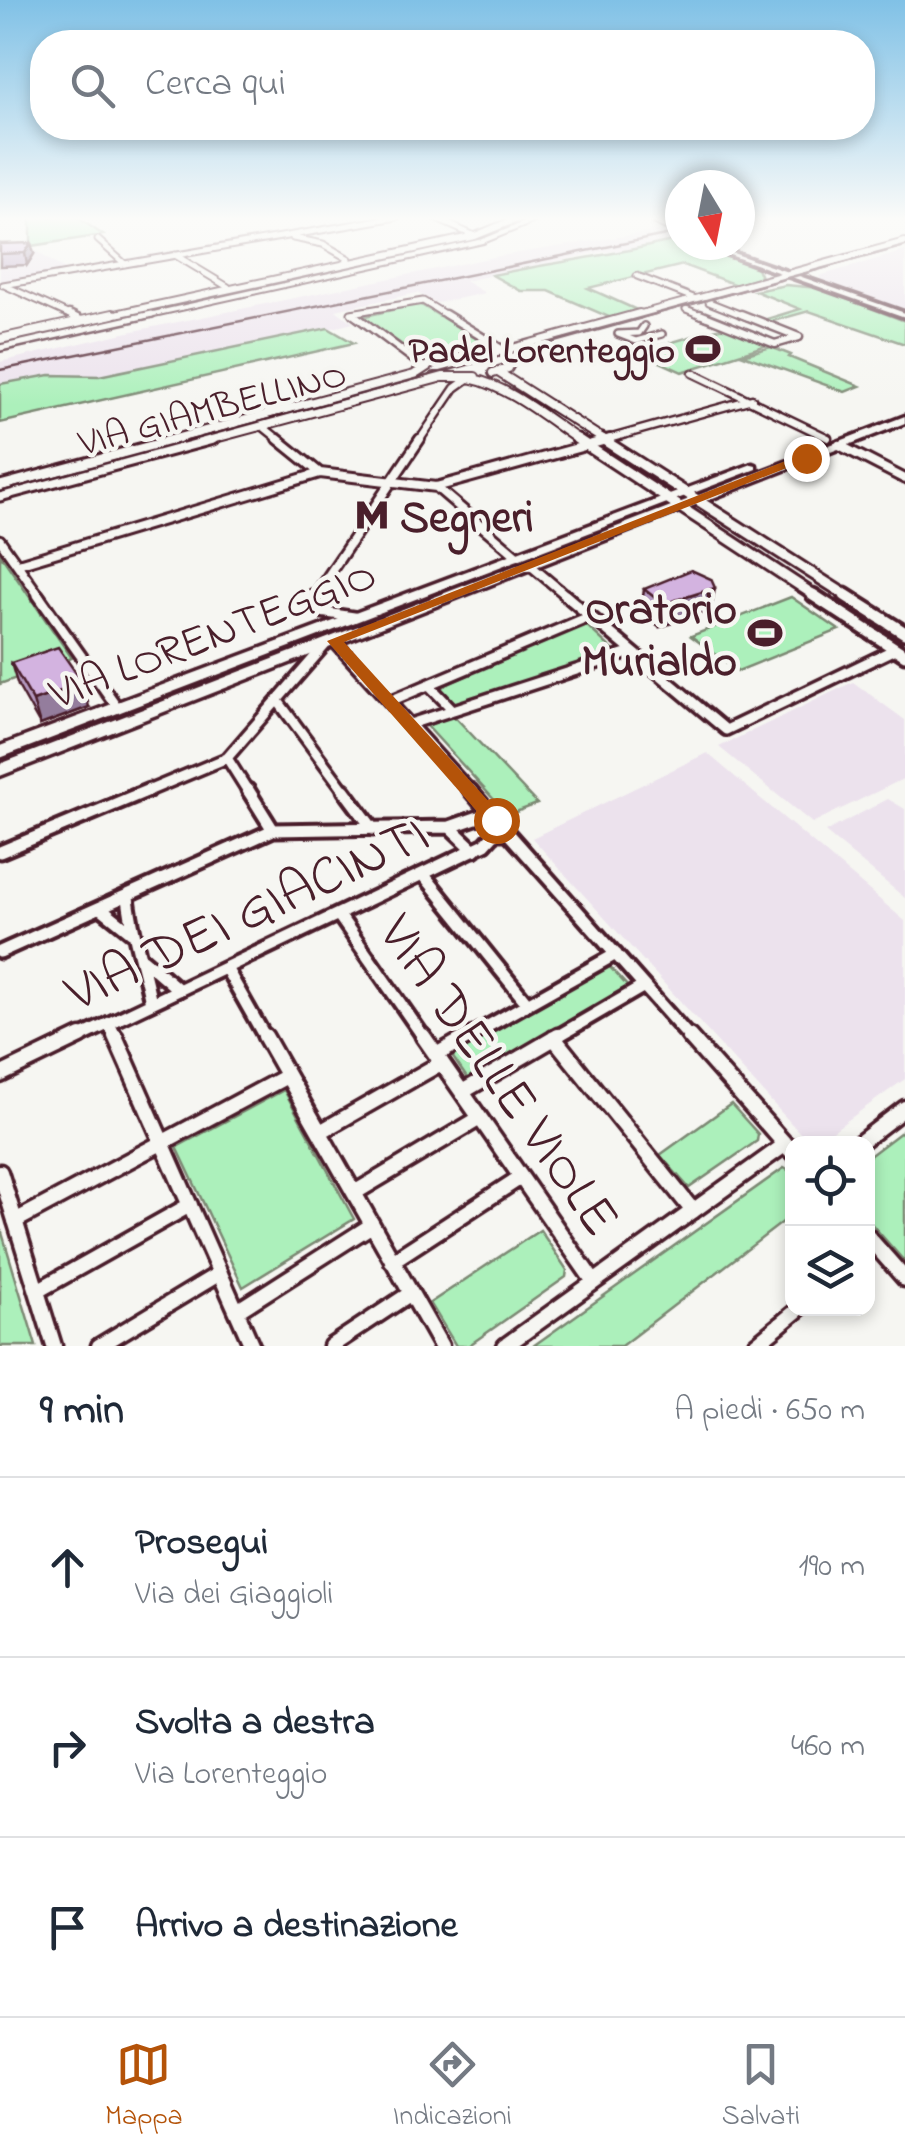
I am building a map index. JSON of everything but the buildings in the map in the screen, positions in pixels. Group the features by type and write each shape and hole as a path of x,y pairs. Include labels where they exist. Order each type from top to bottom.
{"main road":[{"path":"804,280 905,313"},
{"name":"VIA LORENTEGGIO","path":"834,442 905,409"},
{"name":"VIA LORENTEGGIO","path":"523,561 589,529 667,500 692,496 834,442 905,420"},
{"name":"VIA LORENTEGGIO","path":"0,752 121,714 523,561 602,537 680,507 692,496"},
{"path":"589,529 602,537"},
{"name":"VIA LORENTEGGIO","path":"328,638 358,617 444,591"},
{"name":"VIA LORENTEGGIO","path":"0,770 121,714"}],"street":[{"path":"2,284 28,280"},
{"path":"216,280 228,287"},
{"path":"0,339 262,280"},
{"path":"0,348 311,280"},
{"path":"647,280 696,299"},
{"name":"VIA GIAMBELLINO","path":"0,486 417,374 443,358 506,351 776,280"},
{"path":"454,388 351,314 420,300 515,356 780,280"},
{"path":"2,284 81,320"},
{"path":"686,308 774,344 802,338 709,302"},
{"path":"644,326 638,335 624,338 662,334"},
{"path":"358,617 327,615 316,608 312,596 454,388 469,378 498,372 512,364 515,356"},
{"path":"498,372 905,633"},
{"path":"692,372 905,479"},
{"name":"VIA GIAMBELLINO","path":"0,496 439,378 469,378"},
{"path":"469,378 484,380 502,390 902,649"},
{"path":"18,564 320,473 436,486 752,399"},
{"path":"260,425 320,473"},
{"path":"436,486 726,730 902,649"},
{"path":"0,540 121,714"},
{"path":"390,701 589,617"},
{"path":"0,852 227,758 328,638 390,701 490,813 502,833 785,1144"},
{"path":"410,724 632,652"},
{"path":"429,685 453,710"},
{"path":"278,701 373,829"},
{"path":"227,758 272,830"},
{"name":"VIA DEI GIACINTI","path":"474,850 450,828 490,813"},
{"path":"0,952 272,830 450,828"},
{"name":"VIA DEI GIACINTI","path":"0,1076 474,850 502,833"},
{"path":"423,874 527,1004"},
{"path":"128,896 130,932 143,959 146,992 152,1003"},
{"path":"101,908 130,932"},
{"name":"VIA DELLE VIOLE","path":"338,914 594,1282"},
{"path":"320,1132 527,1004 616,954"},
{"path":"143,959 179,990"},
{"path":"226,968 441,1346"},
{"path":"462,1092 644,986"},
{"path":"109,1023 252,1346"},
{"path":"554,1038 694,1211"},
{"path":"15,1221 287,1076"},
{"path":"868,1136 905,1108"},
{"path":"354,1193 480,1118"},
{"path":"505,1346 785,1151"},
{"path":"0,1172 54,1346"},
{"path":"392,1260 522,1178"},
{"path":"37,1291 190,1205"},
{"path":"236,1311 372,1226"},
{"path":"875,1251 905,1279"},
{"path":"99,1346 220,1273"},
{"path":"331,1346 411,1293"},
{"path":"754,1346 790,1316"}],"shaded area":[{"path":"0,280 29,280 5,284"},
{"path":"383,280 471,280 465,281 485,293 437,303 417,293 336,310 353,323 99,376 50,375 0,384 0,362"},
{"path":"905,280 905,309 823,282"},
{"path":"853,682 905,720 905,778 812,823 719,747"},
{"path":"707,753 905,921 905,1079 826,1136 803,1136 532,838"},
{"path":"888,799 905,809 905,898 825,832"}],"green space":[{"path":"501,280 622,280 588,288 639,311 611,318 549,291 521,291"},
{"path":"722,280 752,280 736,285"},
{"path":"786,285 818,288 905,321 905,344 809,311 766,323 760,321 800,309 755,291"},
{"path":"418,304 495,350 426,361 361,317"},
{"name":"Padel Lorenteggio","path":"724,327 767,345 682,372 638,352"},
{"path":"328,328 354,343 0,423 0,384 50,375 99,376"},
{"path":"771,347 860,386 845,392 743,355"},
{"path":"0,554 72,658 0,684"},
{"name":"Oratorio Murialdo","path":"791,597 839,630 738,671 691,636"},
{"path":"584,623 616,653 459,704 439,688"},
{"path":"449,716 456,718 537,804 508,815 427,726"},
{"path":"607,964 629,988 469,1081 450,1053"},
{"path":"284,1090 354,1219 243,1287 177,1147"},
{"path":"731,1104 758,1134 757,1141 689,1188 660,1155"},
{"path":"905,1129 905,1262 875,1228 875,1152"},
{"path":"785,1168 785,1220 621,1346 533,1346"},
{"path":"0,1226 36,1346 0,1346"},
{"path":"540,1230 567,1270 566,1277 468,1346 456,1346 430,1303"}],"water":[{"path":"282,280 306,280 0,347 0,341"}],"tram line":[{"path":"0,492 781,280"}],"railway":[{"path":"0,370 444,280"}],"place":[{"name":"Padel Lorenteggio","path":"703,349"},
{"name":"Segneri","path":"372,515"},
{"name":"Oratorio Murialdo","path":"765,633"}],"route":[{"path":"496,820 334,641 806,458"}]}
